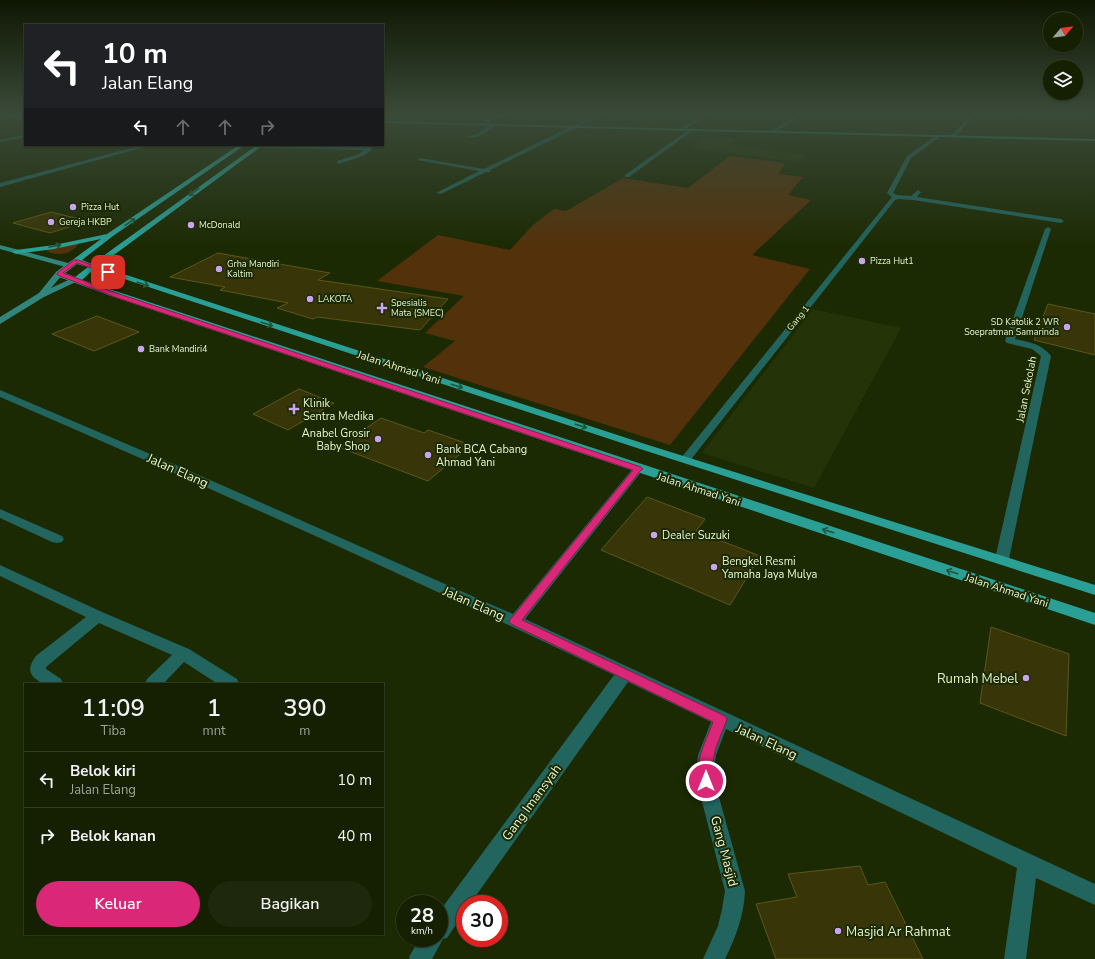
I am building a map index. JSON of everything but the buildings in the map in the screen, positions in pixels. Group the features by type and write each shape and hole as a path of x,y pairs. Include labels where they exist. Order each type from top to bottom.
{"main road":[{"path":"59,274 111,235 224,158"},
{"path":"76,280 121,245 243,158"},
{"path":"16,252 54,247 111,235"},
{"name":"Jalan Ahmad Yani","path":"76,261 685,460 1002,559 1095,590"},
{"name":"Jalan Ahmad Yani","path":"59,274 638,469 1095,619"}],"street":[{"path":"0,185 101,158"},
{"path":"340,162 353,158"},
{"path":"439,193 514,158"},
{"path":"627,176 653,158"},
{"path":"908,158 890,193 895,197 915,195 1061,221"},
{"path":"420,160 488,171"},
{"name":"Gang 1","path":"685,460 895,197"},
{"name":"Jalan Sekolah","path":"1002,559 1046,356 1044,352 1035,348 1010,341 1048,229"},
{"path":"1,248 69,266"},
{"path":"41,295 59,274"},
{"path":"0,321 41,295 76,280"},
{"name":"Jalan Elang","path":"0,393 172,467 515,621 624,674 1095,895"},
{"path":"515,621 638,469"},
{"path":"0,513 57,539"},
{"path":"0,570 97,616 183,653 229,683"},
{"path":"54,683 38,672 38,666 43,659 97,616"},
{"path":"154,683 183,653"},
{"name":"Gang Imansyah","path":"448,918 624,674"},
{"name":"Gang Masjid","path":"714,959 727,932 735,906 736,891 708,790 705,772 707,755 721,719"},
{"path":"1015,959 1028,863"},
{"path":"420,957 427,947"}],"shaded area":[{"path":"728,158 744,158 785,163 778,174 803,177 788,195 811,200 752,255 810,269 670,445 423,367 455,341 425,333 464,296 377,281 438,235 510,250 533,225 554,209 566,211 623,178 688,188"},
{"path":"765,158 802,158 798,162"},
{"path":"79,243 72,250 64,254 54,254 45,250"},
{"path":"813,309 901,328 814,488 702,453"}],"place":[{"name":"Pizza Hut","path":"73,207"},
{"name":"Gereja HKBP","path":"51,222"},
{"name":"McDonald","path":"191,225"},
{"name":"Pizza Hut1","path":"862,261"},
{"name":"Grha Mandiri Kaltim","path":"219,269"},
{"name":"LAKOTA","path":"310,299"},
{"name":"Spesialis Mata (SMEC)","path":"382,308"},
{"name":"SD Katolik 2 WR Soepratman Samarinda","path":"1067,327"},
{"name":"Bank Mandiri4","path":"141,349"},
{"name":"Klinik Sentra Medika","path":"294,409"},
{"name":"Anabel Grosir Baby Shop","path":"378,439"},
{"name":"Bank BCA Cabang Ahmad Yani","path":"428,455"},
{"name":"Dealer Suzuki","path":"654,535"},
{"name":"Bengkel Resmi Yamaha Jaya Mulya","path":"714,567"},
{"name":"Rumah Mebel","path":"1026,678"},
{"name":"Masjid Ar Rahmat","path":"838,931"}],"route":[{"path":"108,272 76,261 59,274 114,294 638,469 515,621 721,719 707,755 705,772 706,781"}]}
